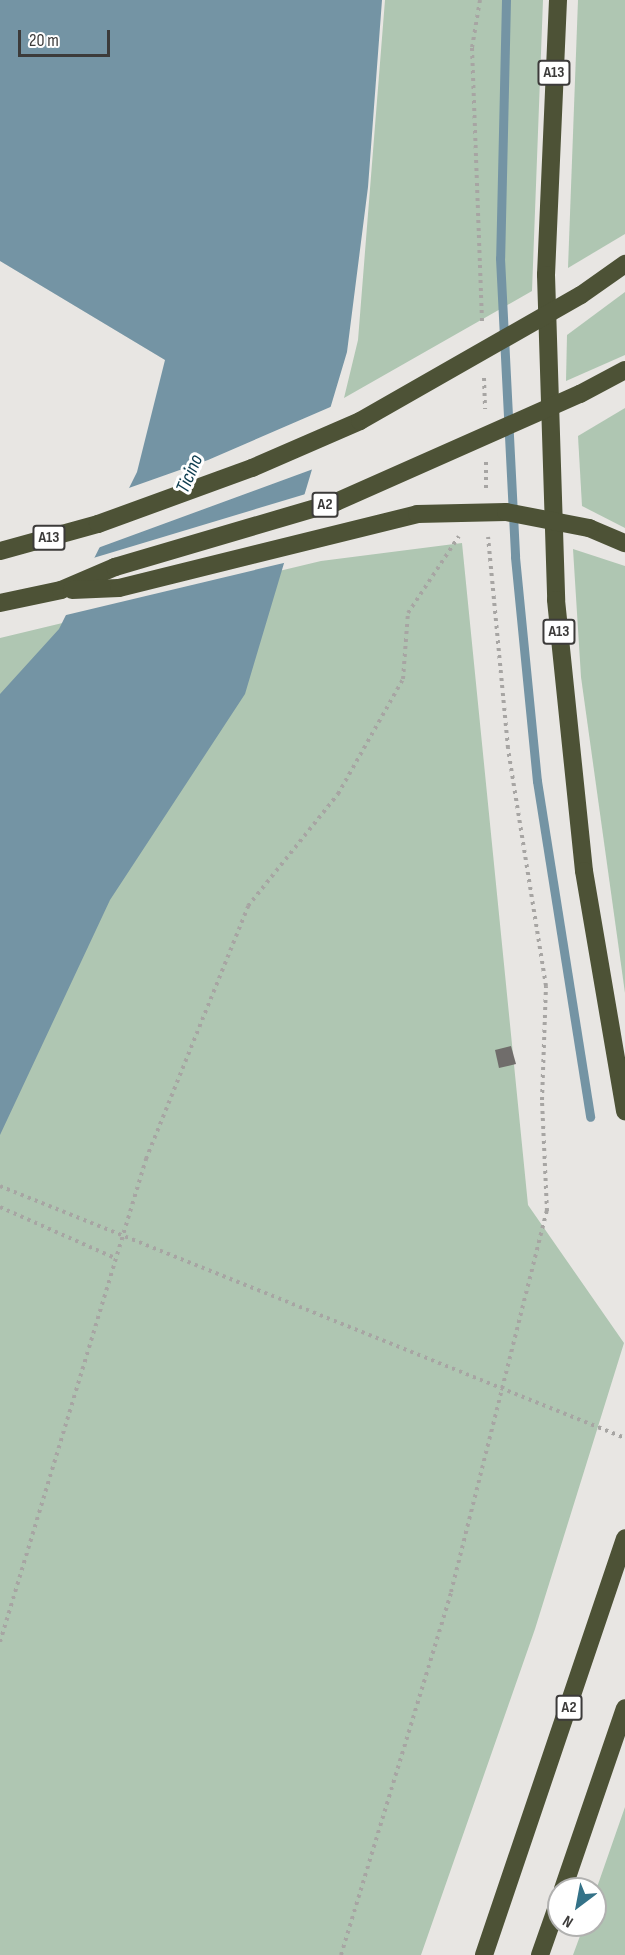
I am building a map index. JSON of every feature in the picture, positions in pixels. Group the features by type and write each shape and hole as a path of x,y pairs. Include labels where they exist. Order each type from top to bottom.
{"highway":[{"name":"A13","path":"558,0 546,264 556,600 584,871 625,1112"},
{"name":"A13","path":"0,551 148,507 301,449 428,385 580,296 625,264"},
{"name":"A2","path":"61,590 115,567 336,502 580,394 625,370"},
{"name":"A2","path":"61,590 119,588 417,514 506,512 589,528 625,543"},
{"path":"0,603 61,590"},
{"name":"A2","path":"484,1955 625,1538"},
{"path":"567,1877 625,1708"},
{"path":"540,1955 547,1935"}],"path":[{"path":"480,0 472,48 482,326"},
{"path":"484,372 485,417"},
{"path":"486,450 487,494"},
{"path":"0,1642 146,1160 248,906 338,794 403,679 408,613 467,524"},
{"path":"341,1955 451,1592 547,1211 542,1101 546,986 508,748 487,526"},
{"path":"0,1186 625,1438"},
{"path":"0,1207 115,1258"}],"green space":[{"path":"385,0 543,0 532,291 344,398 358,340"},
{"path":"578,0 625,0 625,234 568,268"},
{"path":"625,292 625,355 566,381 567,335"},
{"path":"625,408 625,528 582,506 578,436"},
{"path":"462,543 528,1205 624,1343 535,1629 421,1955 0,1955 0,638 321,561"},
{"path":"573,549 625,566 625,993 581,677"},
{"path":"625,1807 625,1955 573,1955 580,1937 607,1937 607,1877 601,1877"}],"water":[{"name":"Ticino","path":"0,0 382,0 368,187 347,352 245,694 110,900 0,1135 0,694 59,629 137,472 165,360 0,261"}],"pier":[{"path":"335,405 316,468 95,549 126,489 208,460"},
{"path":"309,493 288,562 62,616 90,559"}],"building":[{"path":"511,1046 516,1064 499,1068 495,1050"}],"waterway":[{"path":"506,0 500,258 515,557 537,781 590,1117"}]}
